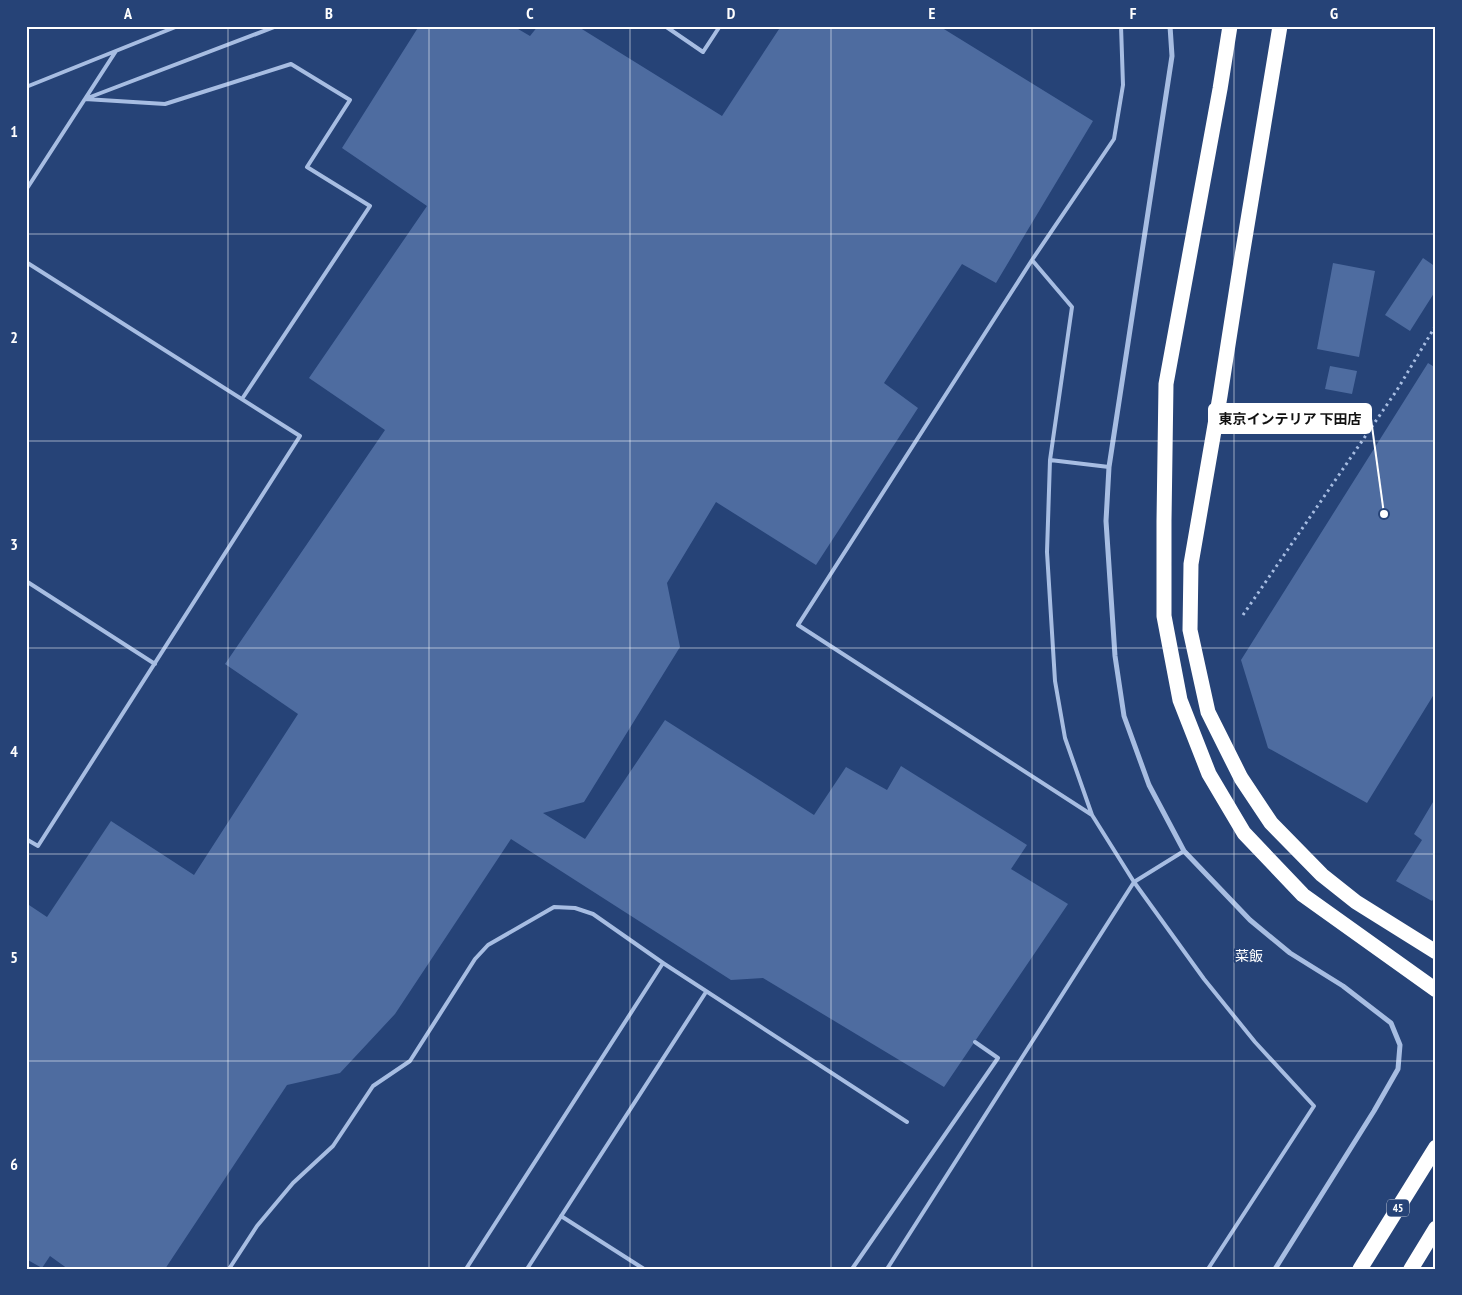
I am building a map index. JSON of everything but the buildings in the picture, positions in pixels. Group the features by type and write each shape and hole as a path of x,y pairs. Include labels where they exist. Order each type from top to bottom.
{"highway":[{"path":"1230,26 1166,384 1164,616 1180,700 1209,774 1244,833 1303,895 1436,990"},
{"path":"1281,28 1191,564 1190,630 1208,712 1241,778 1271,823 1322,875 1356,902 1436,952"},
{"name":"45","path":"1360,1269 1436,1147"},
{"path":"1411,1269 1436,1228"}],"street":[{"path":"1170,26 1172,56 1109,467 1106,521 1115,656 1124,716 1149,785 1184,851 1250,920 1290,953 1343,986 1391,1023 1400,1045 1398,1068 1374,1111 1275,1269"}],"lane":[{"path":"26,87 178,26"},
{"path":"85,99 277,26"},
{"path":"665,26 703,52 720,26"},
{"path":"1092,815 798,625 1032,260 1114,139 1123,85 1121,26"},
{"path":"26,190 116,51"},
{"path":"85,99 165,104 291,64 350,100 307,167 370,206 242,399"},
{"path":"1032,260 1072,307 1050,460 1047,552 1055,681 1065,738 1092,815 1134,882 1204,979 1254,1042 1314,1106 1208,1269"},
{"path":"26,262 300,436 38,846 26,839"},
{"path":"1050,460 1109,467"},
{"path":"26,581 154,664"},
{"path":"887,1269 1134,882 1184,851"},
{"path":"229,1269 257,1226 293,1183 333,1146 372,1086 410,1061 475,959 488,945 554,908 575,908 593,914 706,992 907,1122"},
{"path":"466,1269 663,963"},
{"path":"527,1269 706,992"},
{"path":"852,1269 998,1058 975,1042"},
{"path":"561,1216 644,1269"}],"path":[{"path":"1243,615 1397,390 1436,325"}],"place":[{"name":"東京インテリア 下田店","path":"1384,514"}],"district":[{"name":"菜飯","path":"1249,956"}]}
